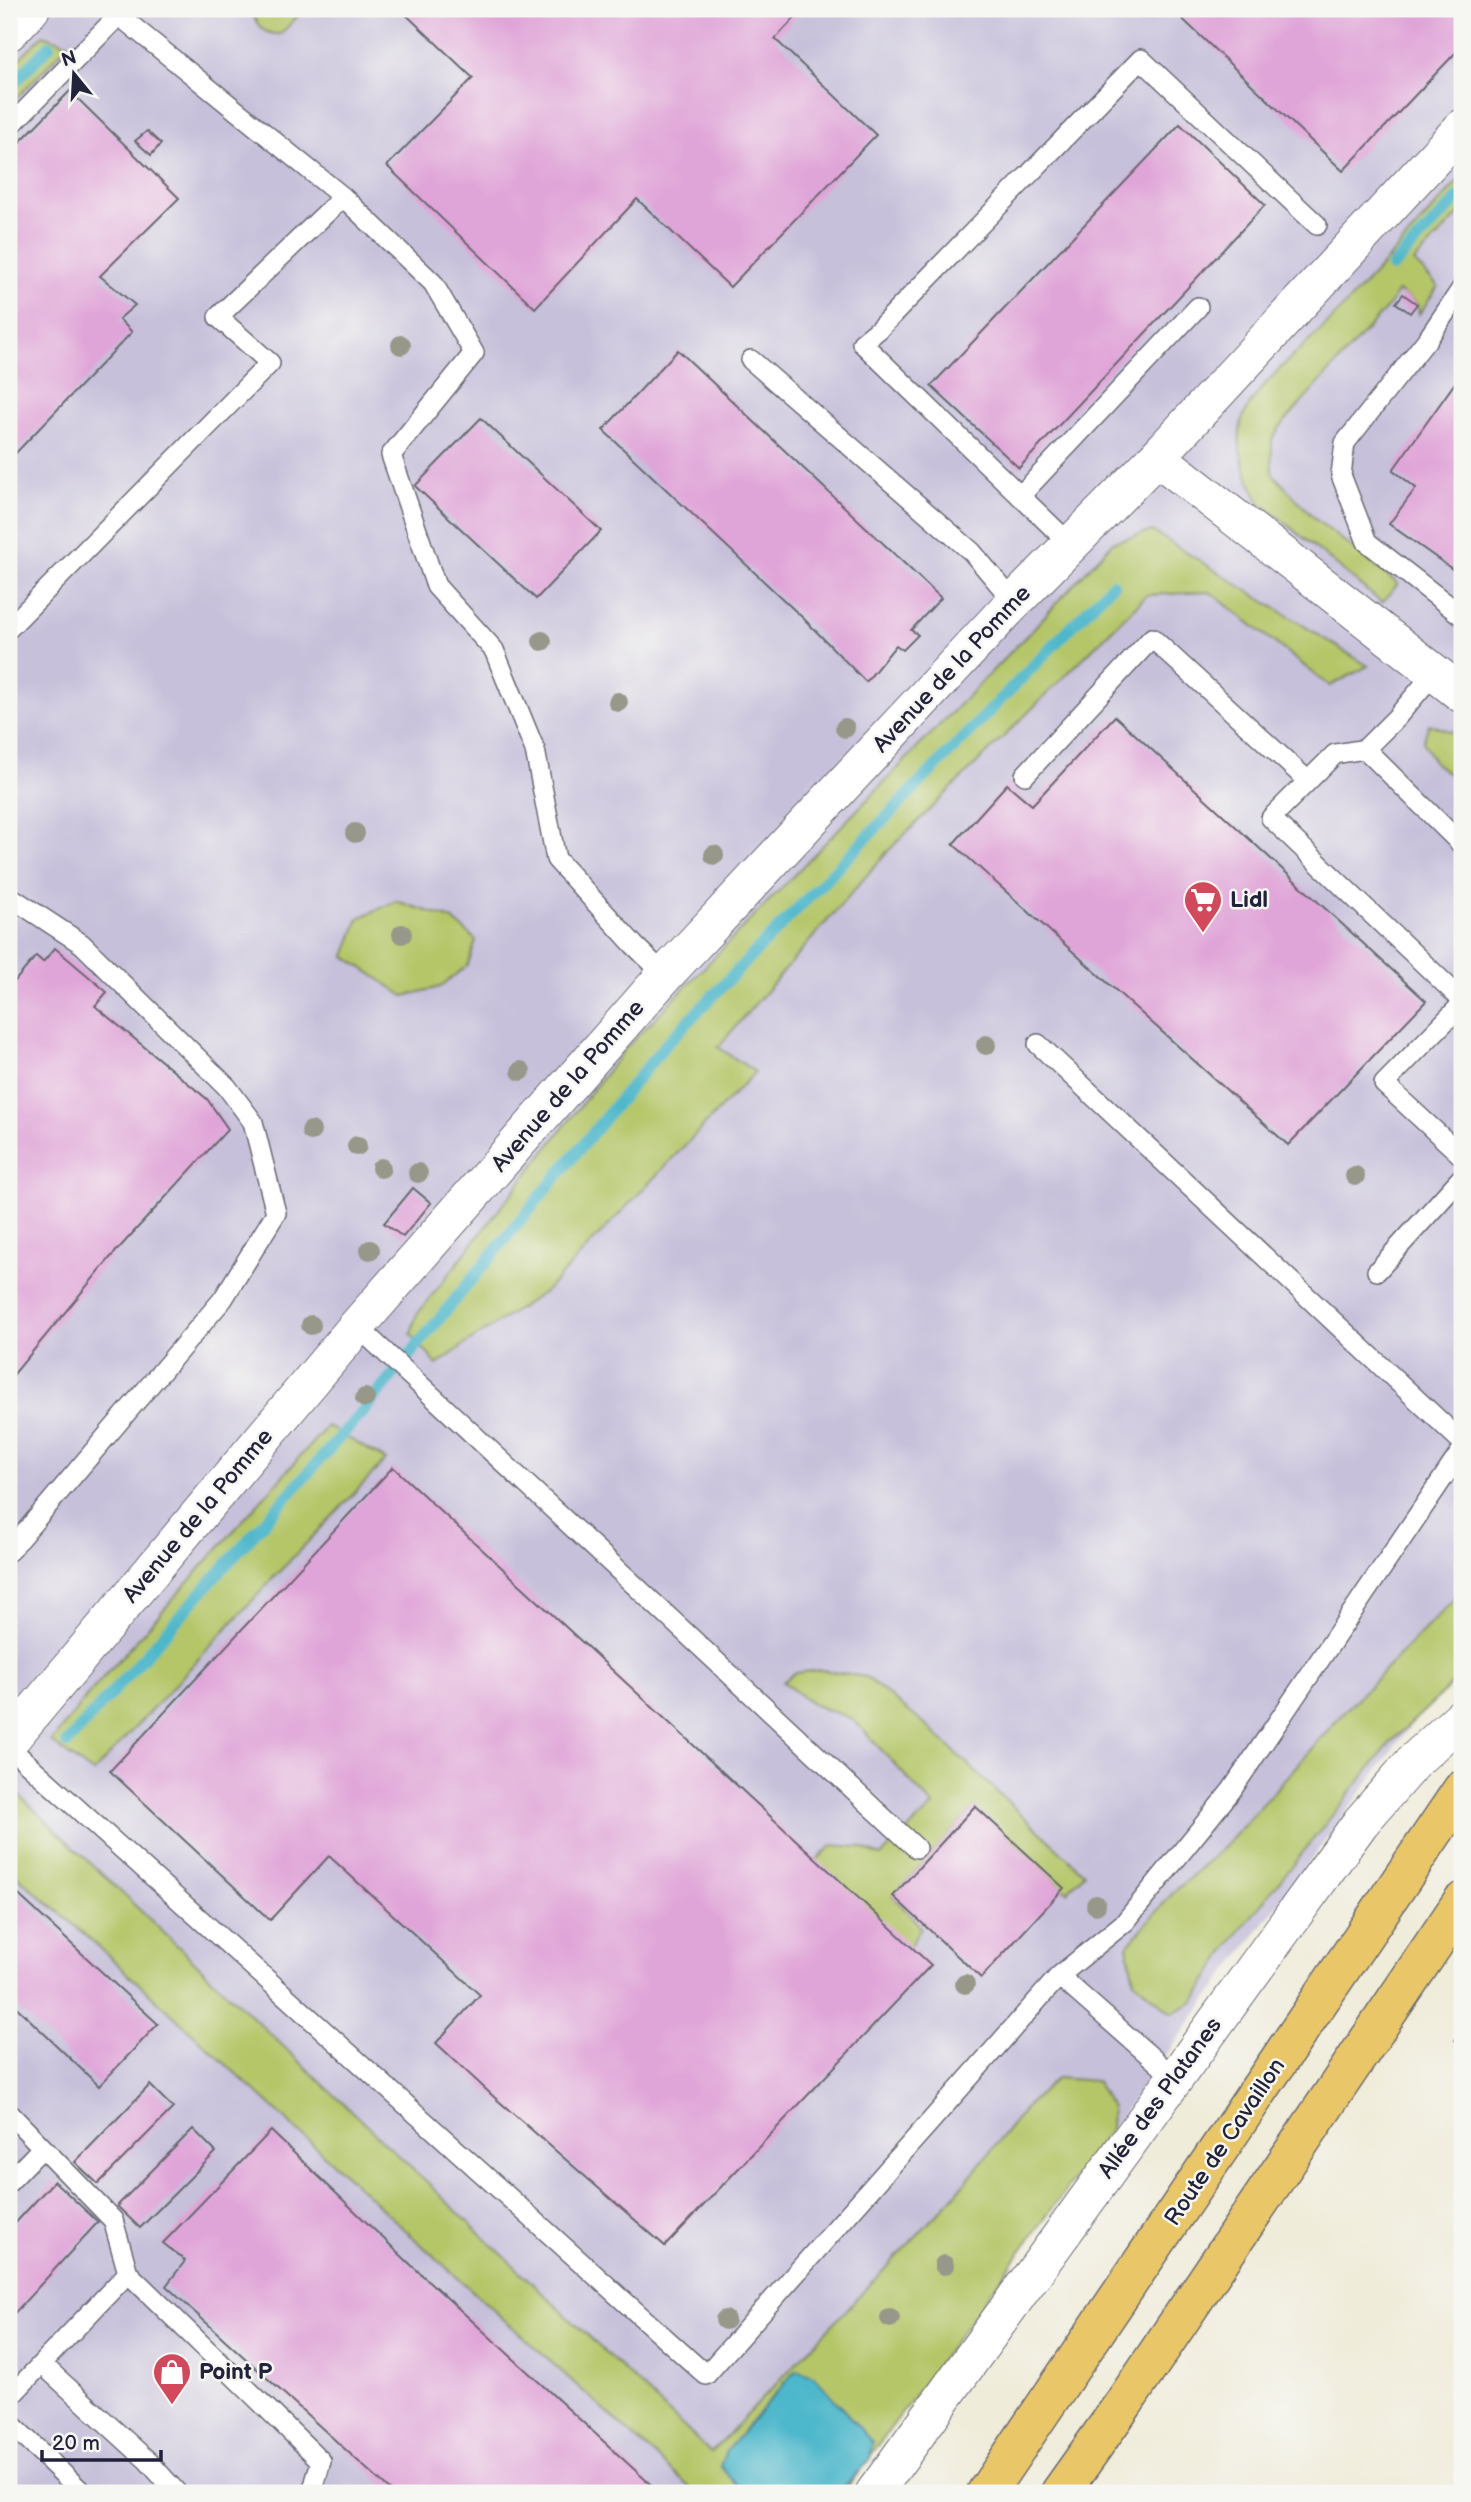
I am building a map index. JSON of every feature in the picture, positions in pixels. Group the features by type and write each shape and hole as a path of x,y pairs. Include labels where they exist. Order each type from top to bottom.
{"main road":[{"name":"Route de Cavaillon","path":"986,2493 1462,1790"},
{"path":"1060,2493 1124,2403 1462,1902"}],"street":[{"path":"9,32 31,9"},
{"name":"Avenue de la Pomme","path":"9,1744 357,1326 665,975 1014,602 1157,457 1462,128"},
{"path":"1157,457 1454,687"},
{"name":"Allée des Platanes","path":"874,2493 1361,1822 1414,1761 1462,1717"}],"lane":[{"path":"9,127 118,11 343,197 433,283 474,353 391,455 436,586 494,650 535,750 556,859 665,975"},
{"path":"1071,545 862,343 888,320 1141,59 1317,225"},
{"path":"9,628 270,363 218,317 343,197"},
{"path":"1462,288 1429,337 1345,443 1341,475 1367,542 1462,616"},
{"path":"1020,496 1198,307"},
{"path":"751,360 972,552 1014,602"},
{"path":"1025,775 1152,638 1308,781"},
{"path":"1454,687 1398,717 1364,749 1335,754 1271,818 1462,1002 1384,1084 1462,1156"},
{"path":"1364,749 1462,845"},
{"path":"9,896 82,944 227,1087 253,1122 276,1213 223,1299 9,1551"},
{"path":"1038,1044 1462,1442"},
{"path":"1377,1271 1462,1177"},
{"path":"357,1326 916,1848"},
{"path":"9,1744 706,2375 1059,1976 1125,1922 1231,1791 1462,1450"},
{"path":"1059,1976 1175,2078"},
{"path":"9,2113 113,2220 128,2273 321,2461 312,2493"},
{"path":"9,2182 42,2148"},
{"path":"9,2398 128,2273"},
{"path":"42,2364 148,2461 177,2493"},
{"path":"9,2422 83,2493"}],"shaded area":[{"path":"9,9 1462,9 1462,1656 841,2493 9,2493"}],"green space":[{"path":"256,9 304,9 281,34 262,29 252,13"},
{"path":"43,35 69,44 9,106 9,69"},
{"path":"1462,177 1462,211 1414,262 1438,286 1419,314 1417,304 1398,291 1391,303 1280,427 1272,440 1272,473 1314,518 1398,584 1382,603 1259,501 1246,474 1241,454 1241,424 1255,397 1280,368 1332,319"},
{"path":"1152,531 1368,666 1330,686 1210,592 1147,595 886,853 718,1047 755,1072 547,1290 437,1365 411,1334 416,1316 624,1050 1032,630 1113,542"},
{"path":"1429,724 1452,732 1462,740 1462,784 1435,763 1423,742"},
{"path":"396,901 452,919 476,940 468,965 440,987 404,996 345,956 359,918"},
{"path":"327,1426 386,1460 93,1773 51,1742 93,1689"},
{"path":"1462,1591 1462,1675 1391,1742 1231,1942 1194,2002 1172,2013 1134,1981 1127,1946 1172,1894 1230,1841 1343,1713"},
{"path":"821,1670 866,1677 928,1727 1084,1873 1067,1892 975,1807 893,1896 921,1927 908,1949 815,1862 832,1845 859,1847 881,1856 933,1806 853,1719 812,1704 783,1682 794,1673"},
{"path":"9,1789 21,1797 711,2453 953,2197 1028,2105 1057,2078 1096,2081 1111,2107 1110,2130 843,2493 696,2493 415,2239 98,1946 9,1869"}],"water":[{"path":"796,2370 814,2376 872,2442 870,2459 838,2493 744,2493 720,2466 726,2451"}],"building":[{"path":"400,9 803,9 775,39 876,135 730,287 637,199 535,308 387,166 473,78"},
{"path":"1172,9 1462,9 1462,46 1343,171"},
{"path":"70,91 179,198 100,276 135,305 119,319 132,332 9,460 9,153"},
{"path":"1180,124 1265,205 1019,468 931,386"},
{"path":"147,131 161,144 151,155 135,141"},
{"path":"1403,294 1417,304 1410,313 1396,303"},
{"path":"678,350 941,598 911,630 918,635 903,650 896,645 866,682 805,620 603,430"},
{"path":"1462,373 1462,576 1389,524 1416,488 1393,470"},
{"path":"481,418 601,531 536,599 415,486"},
{"name":"Lidl","path":"1115,716 1426,1001 1288,1145 953,844 1007,784 1032,805"},
{"path":"55,948 107,992 95,1006 207,1099 228,1129 110,1258 9,1380 9,988 36,956 43,962"},
{"path":"413,1188 431,1203 403,1237 384,1223"},
{"path":"393,1467 931,1965 665,2246 436,2043 480,1995 329,1856 270,1920 110,1771"},
{"path":"975,1806 1064,1888 981,1978 893,1896"},
{"path":"9,1886 158,2024 99,2086 9,2000"},
{"path":"1462,2030 1462,2045 1455,2040"},
{"path":"150,2085 173,2108 98,2184 75,2162"},
{"path":"193,2129 216,2152 140,2228 117,2206"},
{"path":"271,2131 409,2263 660,2493 393,2493 166,2286 185,2261 163,2243"},
{"path":"54,2181 98,2222 9,2319 9,2230"}],"waterway":[{"path":"9,88 49,46"},
{"path":"1392,267 1462,194"},
{"path":"67,1743 364,1410 666,1044 1113,584"}],"place":[{"name":"Lidl","path":"1203,934"},
{"name":"Point P","path":"172,2406"}]}
